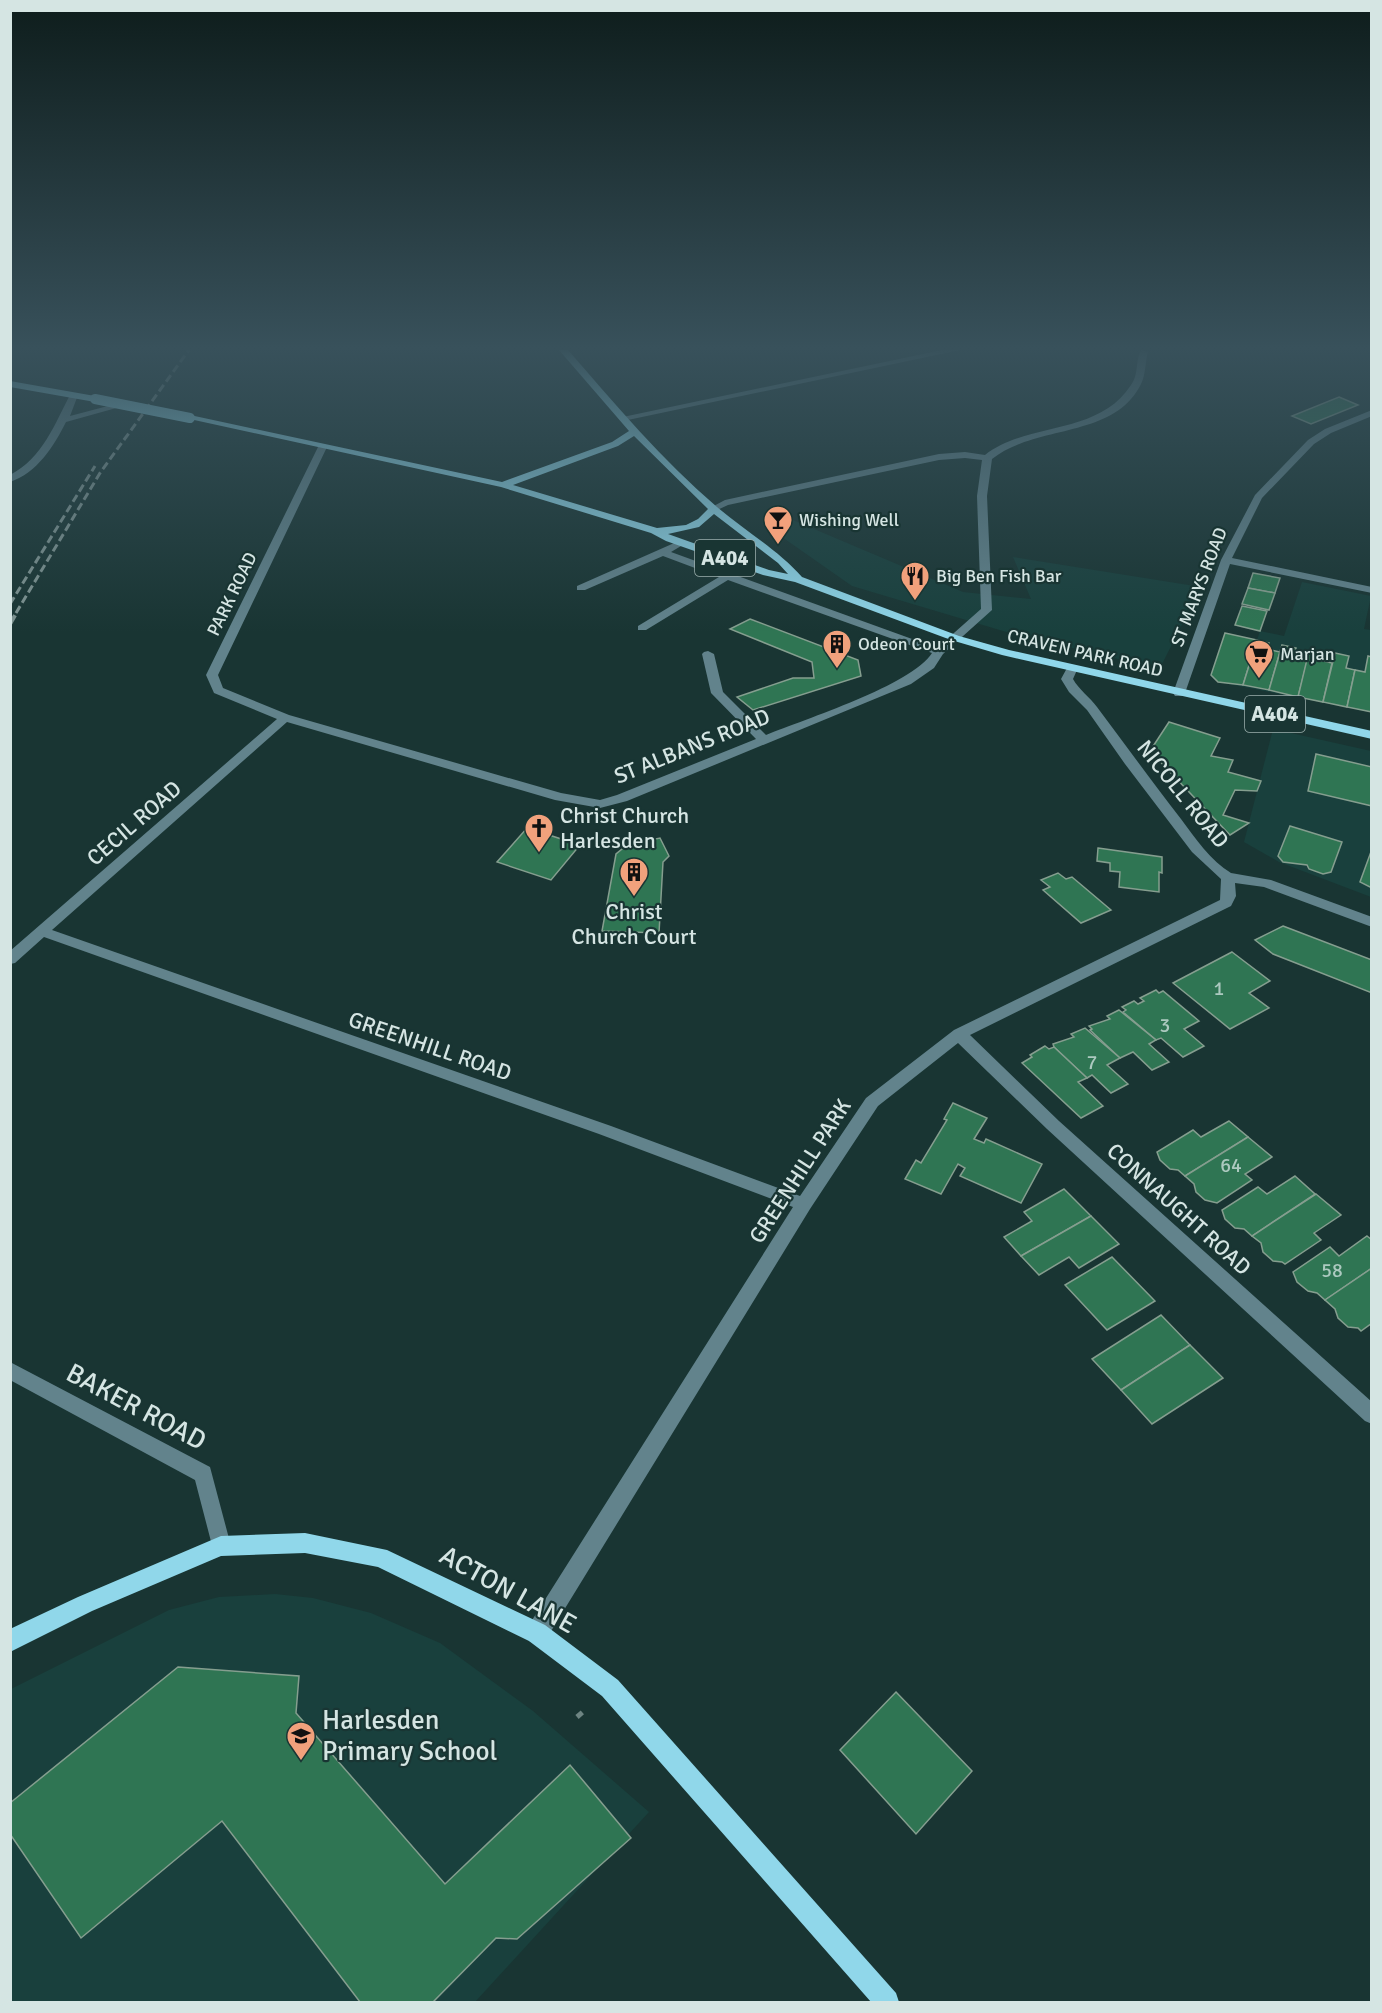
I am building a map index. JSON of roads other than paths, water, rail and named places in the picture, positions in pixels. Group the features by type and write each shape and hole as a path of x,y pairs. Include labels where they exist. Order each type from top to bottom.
{"main road":[{"name":"A404","path":"308,444 503,485 655,531 673,531 692,527 706,519 713,509 651,448"},
{"path":"503,485 615,444 651,448"},
{"path":"647,444 651,448"},
{"path":"541,495 539,484 542,471"},
{"name":"CRAVEN PARK ROAD","path":"713,509 782,561 798,579"},
{"name":"CRAVEN PARK ROAD","path":"655,531 681,543 768,573 798,579 955,638 1071,670 1371,735"},
{"name":"ACTON LANE","path":"10,1641 84,1604 221,1546 305,1543 380,1557 537,1633 610,1688 888,2002"}],"street":[{"path":"10,479 18,476 41,454 48,444"},
{"path":"713,509 725,503 939,457 987,458 1005,444"},
{"name":"ST MARYS ROAD","path":"1179,693 1226,560 1258,497 1309,444"},
{"name":"PARK ROAD","path":"285,718 218,690 212,675 322,447"},
{"name":"ST ALBANS ROAD","path":"285,718 530,789 600,804 621,798 907,682 930,666 939,652 987,610 982,496 987,458"},
{"path":"581,588 681,543"},
{"path":"663,553 939,652"},
{"path":"1226,560 1371,590"},
{"path":"642,628 745,565"},
{"path":"708,654 717,693 764,740"},
{"name":"NICOLL ROAD","path":"1071,670 1067,679 1073,689 1091,707 1197,849 1228,877 1266,883 1371,922"},
{"name":"CECIL ROAD","path":"10,959 285,718"},
{"name":"GREENHILL PARK","path":"537,1633 804,1204 872,1102 959,1034 1226,903 1229,896 1228,877"},
{"name":"GREENHILL ROAD","path":"41,932 605,1130 804,1204"},
{"name":"CONNAUGHT ROAD","path":"959,1034 1053,1125 1371,1415"},
{"name":"BAKER ROAD","path":"10,1370 203,1474 221,1546"}],"railway":[{"path":"16,613 100,473 121,444"},
{"path":"10,604 95,466"},
{"path":"10,624 17,612"}],"place":[{"name":"Wishing Well","path":"778,546"},
{"name":"Big Ben Fish Bar","path":"915,602"},
{"name":"Odeon Court","path":"837,670"},
{"name":"Marjan","path":"1259,680"},
{"name":"Christ Church Harlesden","path":"539,854"},
{"name":"Christ Church Court","path":"634,898"},
{"name":"Harlesden Primary School","path":"301,1762"}]}
